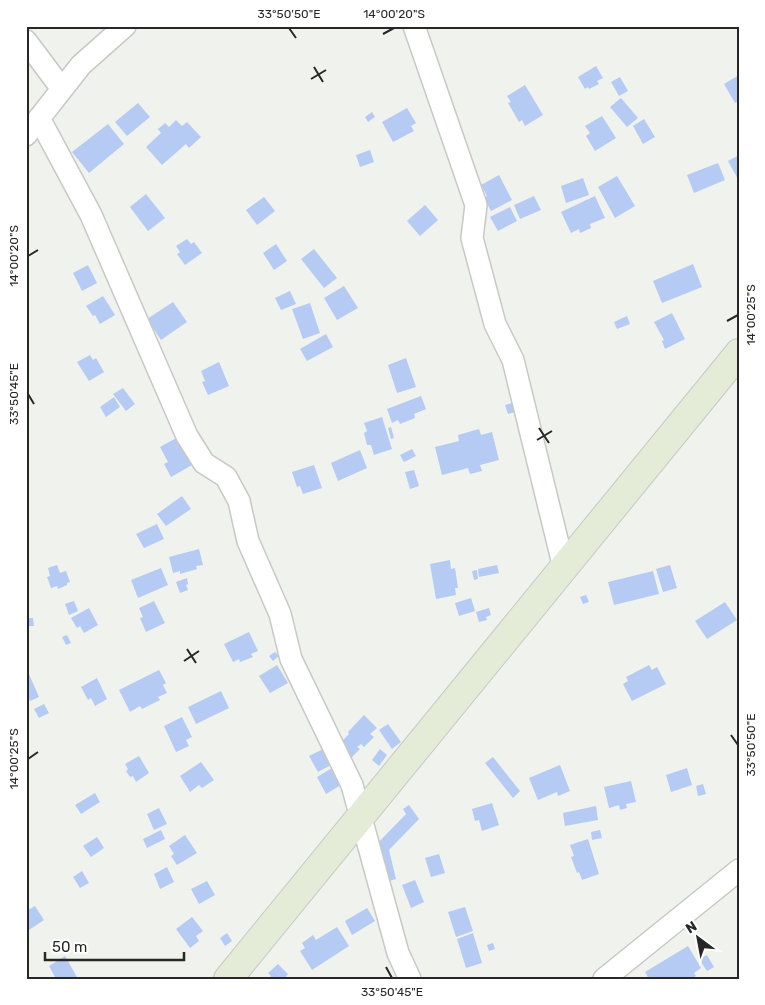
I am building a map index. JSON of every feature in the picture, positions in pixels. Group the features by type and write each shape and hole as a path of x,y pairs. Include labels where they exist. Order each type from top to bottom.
{"street":[{"path":"125,26 81,65 33,127 91,215 187,436 204,463 226,477 240,502 248,541 280,614 291,659 352,785 398,953 410,979"},
{"path":"414,26 476,205 472,238 495,324 513,360 564,568"},
{"path":"26,41 62,89"},
{"path":"228,979 739,353"},
{"path":"604,979 739,870"}],"building":[{"path":"596,66 603,78 597,81 599,84 585,89 578,77"},
{"path":"739,75 739,101 735,103 724,84"},
{"path":"620,77 628,91 619,96 611,82"},
{"path":"525,85 543,115 525,126 522,120 519,122 508,103 511,102 507,96"},
{"path":"621,98 638,118 627,127 610,107"},
{"path":"138,103 150,117 127,136 115,122"},
{"path":"407,108 416,123 411,126 414,131 393,142 382,122"},
{"path":"372,112 375,117 368,122 365,117"},
{"path":"602,116 616,138 595,151 586,136 590,133 585,126"},
{"path":"644,119 655,137 643,144 633,126"},
{"path":"176,120 182,126 187,122 201,137 189,148 186,144 162,165 146,147 161,133 158,129 165,123 169,127"},
{"path":"108,124 124,144 89,173 72,152"},
{"path":"370,150 374,162 360,167 356,155"},
{"path":"739,155 739,181 728,161"},
{"path":"718,163 725,180 694,193 687,175"},
{"path":"499,175 512,200 491,211 484,198 487,196 481,185"},
{"path":"617,176 635,206 615,218 598,187"},
{"path":"583,178 589,195 566,203 561,186"},
{"path":"146,194 165,218 148,231 130,207"},
{"path":"534,196 541,210 520,219 514,205"},
{"path":"595,196 605,218 590,224 591,228 580,233 579,229 571,233 561,212"},
{"path":"264,197 275,211 257,225 246,210"},
{"path":"425,205 438,220 420,236 407,221"},
{"path":"510,207 517,221 498,231 490,217"},
{"path":"187,239 191,244 194,242 202,253 185,265 177,254 180,252 176,246"},
{"path":"276,244 287,261 274,270 263,253"},
{"path":"314,249 337,278 324,288 301,259"},
{"path":"693,264 702,287 662,303 653,281"},
{"path":"88,265 97,283 82,291 73,273"},
{"path":"344,286 358,308 337,320 324,298"},
{"path":"290,291 296,304 281,310 275,298"},
{"path":"103,296 115,315 100,324 95,315 93,316 86,306"},
{"path":"173,302 187,322 161,340 147,319"},
{"path":"310,303 320,333 303,339 292,309"},
{"path":"672,313 685,339 665,349 662,341 664,340 654,322"},
{"path":"627,316 630,324 617,329 614,322"},
{"path":"326,334 333,347 307,361 300,349"},
{"path":"90,355 93,360 96,358 104,372 89,381 77,362"},
{"path":"406,358 416,387 397,393 388,365"},
{"path":"219,362 229,386 208,395 202,382 205,381 201,371"},
{"path":"123,388 135,404 126,411 113,394"},
{"path":"421,396 426,409 414,414 415,418 400,424 398,420 392,423 387,409"},
{"path":"114,397 120,407 106,417 100,407"},
{"path":"512,403 515,412 508,414 505,405"},
{"path":"382,417 392,449 374,455 371,445 367,445 364,433 367,431 364,423"},
{"path":"391,427 394,438 391,439 388,428"},
{"path":"479,429 481,435 492,432 499,460 480,465 482,471 470,474 468,468 442,475 435,447 459,441 458,435"},
{"path":"178,437 192,465 171,477 164,464 168,462 160,447"},
{"path":"412,449 416,456 404,462 400,455"},
{"path":"360,450 367,468 338,481 331,463"},
{"path":"314,465 322,488 303,494 300,486 297,487 292,472"},
{"path":"414,470 419,486 410,489 405,472"},
{"path":"182,496 191,509 166,526 157,514"},
{"path":"157,524 164,539 144,548 136,534"},
{"path":"199,549 203,565 196,566 197,569 180,574 180,571 173,573 169,557"},
{"path":"450,560 451,569 455,568 458,588 455,588 456,595 436,599 430,564"},
{"path":"57,565 60,573 66,571 70,582 58,589 57,586 51,588 47,577 50,576 48,568"},
{"path":"497,565 499,573 479,577 478,569"},
{"path":"670,565 677,588 663,592 656,569"},
{"path":"161,568 168,585 138,598 131,580"},
{"path":"477,570 478,579 474,580 472,571"},
{"path":"653,571 659,594 614,605 608,582"},
{"path":"187,578 188,584 186,585 188,590 180,593 176,582"},
{"path":"586,595 589,602 583,604 580,597"},
{"path":"471,598 475,611 459,616 455,603"},
{"path":"74,601 78,611 69,615 65,604"},
{"path":"154,601 165,623 146,632 140,618 143,617 139,608"},
{"path":"725,602 737,620 707,639 695,621"},
{"path":"89,608 98,625 84,633 80,626 77,628 71,618"},
{"path":"489,608 491,615 486,617 487,620 479,622 476,612"},
{"path":"27,618 33,618 34,626 27,626"},
{"path":"249,632 258,651 251,654 253,657 240,662 239,659 233,662 224,644"},
{"path":"67,635 71,643 66,645 62,637"},
{"path":"275,652 279,656 273,661 269,656"},
{"path":"277,665 288,683 270,693 259,676"},
{"path":"649,665 652,670 657,667 666,684 632,701 623,684 628,681 626,677"},
{"path":"159,670 166,683 163,685 167,693 158,697 160,700 142,709 140,706 130,712 119,690"},
{"path":"28,672 39,697 30,701 26,691 26,673"},
{"path":"97,678 107,699 95,706 91,698 88,700 81,687"},
{"path":"221,691 229,708 196,724 188,707"},
{"path":"44,704 49,713 39,718 34,709"},
{"path":"364,715 377,728 370,734 374,737 364,747 361,744 357,747 360,749 349,760 336,747"},
{"path":"182,717 192,737 186,740 189,746 176,752 164,726"},
{"path":"388,724 401,742 392,749 379,730"},
{"path":"323,749 331,765 318,772 309,756"},
{"path":"380,749 387,755 379,766 372,760"},
{"path":"139,756 149,773 136,782 133,776 130,777 126,771 128,769 125,764"},
{"path":"493,757 520,791 513,798 485,763"},
{"path":"201,762 214,780 202,788 199,785 190,792 180,776"},
{"path":"560,765 570,791 558,796 557,792 538,800 529,778"},
{"path":"332,768 341,785 326,794 317,777"},
{"path":"687,768 692,785 671,792 666,775"},
{"path":"631,781 636,802 626,804 627,808 620,810 619,805 609,808 604,787"},
{"path":"703,784 706,794 698,796 696,786"},
{"path":"95,793 100,802 81,814 75,805"},
{"path":"492,803 499,825 482,831 479,820 475,821 472,809"},
{"path":"409,805 419,819 389,850 396,879 385,882 372,849 406,814 403,809"},
{"path":"596,806 598,820 565,826 563,813"},
{"path":"159,808 167,824 154,830 147,814"},
{"path":"161,830 165,839 147,848 143,839"},
{"path":"600,830 602,838 592,840 591,832"},
{"path":"185,835 197,853 177,865 171,856 174,854 169,846"},
{"path":"97,837 104,848 91,857 83,846"},
{"path":"588,839 599,874 582,880 571,857 574,856 570,845"},
{"path":"439,854 445,873 431,877 425,858"},
{"path":"167,867 174,882 160,889 154,874"},
{"path":"82,871 89,883 80,888 73,877"},
{"path":"415,880 424,902 411,908 402,885"},
{"path":"207,881 215,895 199,904 191,889"},
{"path":"35,906 44,920 26,932 26,911"},
{"path":"465,907 473,931 456,937 448,912"},
{"path":"367,908 375,921 352,935 345,921"},
{"path":"192,917 203,931 196,936 199,941 190,948 176,929"},
{"path":"337,927 349,946 312,970 300,951 305,948 302,943 313,935 316,940"},
{"path":"227,933 232,941 225,946 220,938"},
{"path":"473,933 482,963 466,968 457,939"},
{"path":"493,943 495,949 489,951 487,945"},
{"path":"688,946 701,968 694,973 696,976 691,979 649,979 645,972"},
{"path":"707,955 714,967 707,971 699,959"},
{"path":"65,956 77,977 75,979 53,979 55,977 49,966"},
{"path":"278,964 288,974 284,979 268,979 271,976 268,973"}]}
